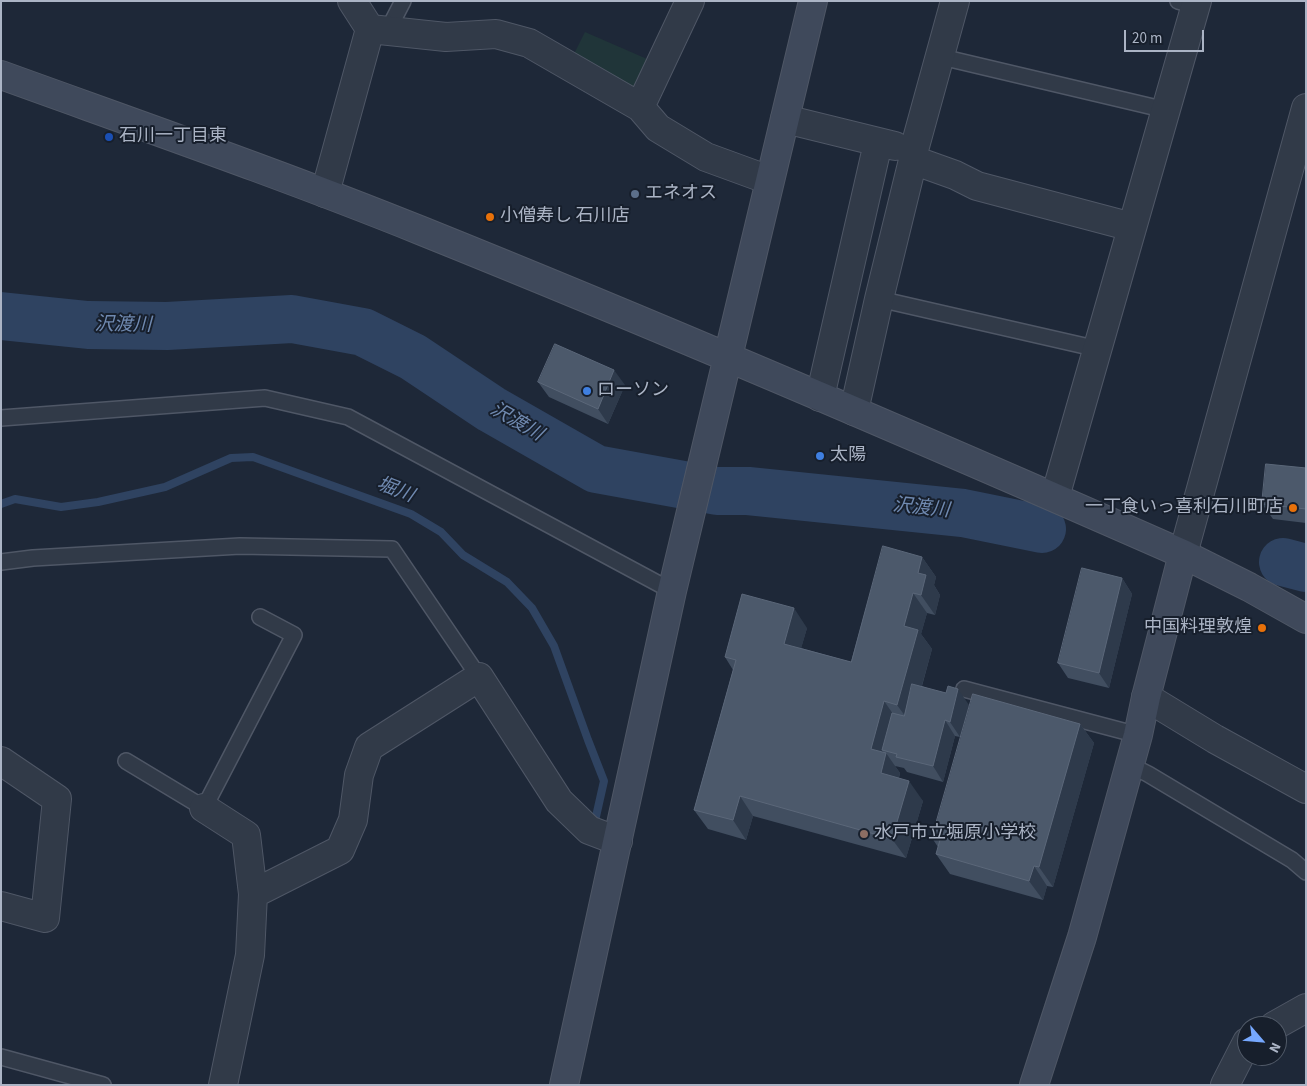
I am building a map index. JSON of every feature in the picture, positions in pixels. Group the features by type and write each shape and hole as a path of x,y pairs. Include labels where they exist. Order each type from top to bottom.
{"street":[{"path":"352,1 378,30 446,37 496,34 529,43 640,107 658,128 706,157 769,180"},
{"path":"640,107 690,1"},
{"path":"564,1085 672,591 813,1"},
{"path":"854,411 913,155 955,1"},
{"path":"1055,497 1166,110 1190,3"},
{"path":"326,193 378,30"},
{"path":"1,75 326,193 421,230 729,358 1055,497 1183,554 1249,587 1306,619"},
{"path":"1034,1085 1082,937 1128,764 1138,735 1183,554 1300,154 1306,108"},
{"path":"785,119 878,142 913,155 977,186 1132,227"},
{"path":"820,397 878,142"},
{"path":"253,894 340,850 353,820 358,775 369,747 479,677 559,801 589,830 618,841"},
{"path":"1146,698 1215,739 1306,789"},
{"path":"1,761 57,799 45,918 1,906"},
{"path":"204,808 246,835 253,894 250,955 223,1085"},
{"path":"1287,1019 1306,1008"},
{"path":"1226,1085 1237,1062"}],"lane":[{"path":"378,30 403,1"},
{"path":"950,58 1166,110"},
{"path":"879,298 1098,349"},
{"path":"1,418 265,398 348,417 672,591"},
{"path":"1,562 32,558 240,546 392,549 479,677"},
{"path":"126,761 204,808 294,635 260,617"},
{"path":"964,689 1138,735"},
{"path":"1128,764 1292,860 1306,872"},
{"path":"1,1058 104,1085"}],"green space":[{"path":"585,32 654,62 640,90 573,56"}],"building":[{"path":"555,344 614,370 598,409 538,382"},
{"path":"1266,464 1306,468 1306,509 1262,504"},
{"path":"883,546 922,557 918,573 926,575 921,595 913,593 904,626 918,630 897,705 884,701 871,749 886,753 881,773 909,781 892,839 740,796 733,820 694,810 736,660 725,657 742,594 794,608 784,644 851,662"},
{"path":"1082,568 1122,578 1099,673 1058,663"},
{"path":"912,684 946,693 948,686 958,689 950,722 945,720 933,766 896,757 897,754 882,750 892,713 904,716"},
{"path":"973,694 1080,724 1039,867 1034,866 1029,881 936,854 940,840 932,838"}],"waterway":[{"name":"沢渡川","path":"1,316 88,325 167,326 292,319 363,332 413,357 491,409 596,469 717,491 748,491 963,513 1042,529"},
{"name":"堀川","path":"1,504 15,499 61,507 98,502 165,487 231,458 253,457 411,514 441,532 463,555 507,582 532,608 554,646 604,781 595,821"},
{"name":"沢渡川","path":"1283,562 1306,568"}],"place":[{"name":"石川一丁目東","path":"109,137"},
{"name":"エネオス","path":"635,194"},
{"name":"小僧寿し 石川店","path":"490,217"},
{"name":"ローソン","path":"587,391"},
{"name":"太陽","path":"820,456"},
{"name":"一丁食いっ喜利石川町店","path":"1293,508"},
{"name":"中国料理敦煌","path":"1262,628"},
{"name":"水戸市立堀原小学校","path":"864,834"}]}
